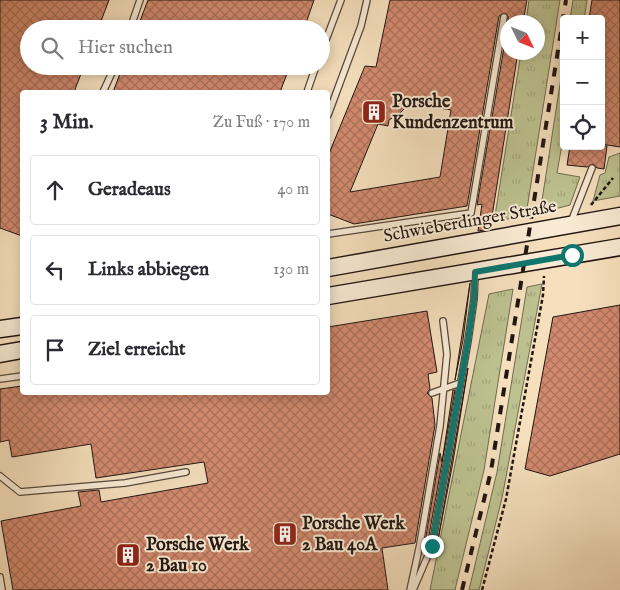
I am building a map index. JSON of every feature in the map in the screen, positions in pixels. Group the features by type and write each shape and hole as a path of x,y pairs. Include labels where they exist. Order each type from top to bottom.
{"main road":[{"name":"Schwieberdinger Straße","path":"330,268 620,216"},
{"path":"330,296 620,247"},
{"path":"0,330 20,326"},
{"path":"0,354 20,350"}],"lane":[{"path":"133,20 140,0"},
{"path":"330,29 341,0"},
{"path":"330,110 361,26 367,0"},
{"path":"330,234 472,213 500,42"},
{"path":"104,90 112,75"},
{"path":"308,90 313,75"},
{"path":"570,225 592,168"},
{"path":"412,590 432,546 474,299 475,272"},
{"path":"412,590 440,426 447,354 443,321"},
{"path":"0,379 20,376"},
{"path":"432,393 460,383"},
{"path":"0,476 20,492 125,483 186,472"},
{"path":"0,577 2,590"}],"path":[{"path":"588,208 613,178"},
{"path":"482,590 506,499 543,295 545,272"}],"green space":[{"path":"529,0 560,0 526,215 494,222 520,60 545,60 545,15 527,15"},
{"path":"573,0 587,0 585,15 571,15"},
{"path":"560,85 561,150 557,173 580,177 570,205 540,213"},
{"path":"620,153 620,196 593,201 600,175 605,173 609,157"},
{"path":"542,284 502,498 479,590 469,590 497,472 527,287"},
{"path":"513,289 484,470 455,590 430,590 489,294"}],"building":[{"path":"0,0 109,0 101,20 20,20 20,75 81,75 75,90 20,90 20,235 0,228"},
{"path":"148,0 314,0 307,20 140,20"},
{"name":"Porsche Kundenzentrum","path":"390,0 527,0 524,15 507,15 505,13 499,16 467,206 354,224 330,215 330,151 365,66 376,67","holes":["410,103 451,110 440,177 350,192 378,124 388,126 389,120"]},
{"path":"592,0 620,0 620,147 605,145 605,15 590,15"},
{"path":"502,60 517,60 490,229 478,231 482,204 477,205"},
{"path":"120,75 287,75 281,90 114,90"},
{"path":"605,146 607,146 604,169 597,168 593,164 587,167 567,165 569,150 605,150"},
{"path":"470,283 463,340 455,380"},
{"path":"620,305 620,454 550,476 525,469 553,317"},
{"path":"427,311 437,372 428,374 430,389 427,393 432,398 435,425 415,543 382,548 388,590 13,590 1,521 81,506 78,492 99,490 101,502 208,483 204,462 96,478 91,444 12,457 9,440 0,442 0,389 20,386 20,395 330,395 330,327"},
{"path":"468,368 453,462 438,540"},
{"path":"453,390 455,390 428,541 425,542 440,453 442,462"}],"railway":[{"path":"462,590 491,471 566,0"}],"place":[{"name":"Porsche Kundenzentrum","path":"374,112"},
{"name":"Porsche Werk 2 Bau 40A","path":"285,534"},
{"name":"Porsche Werk 2 Bau 10","path":"128,555"}],"route":[{"path":"432,546 468,341 476,284 475,272 572,255"}]}
